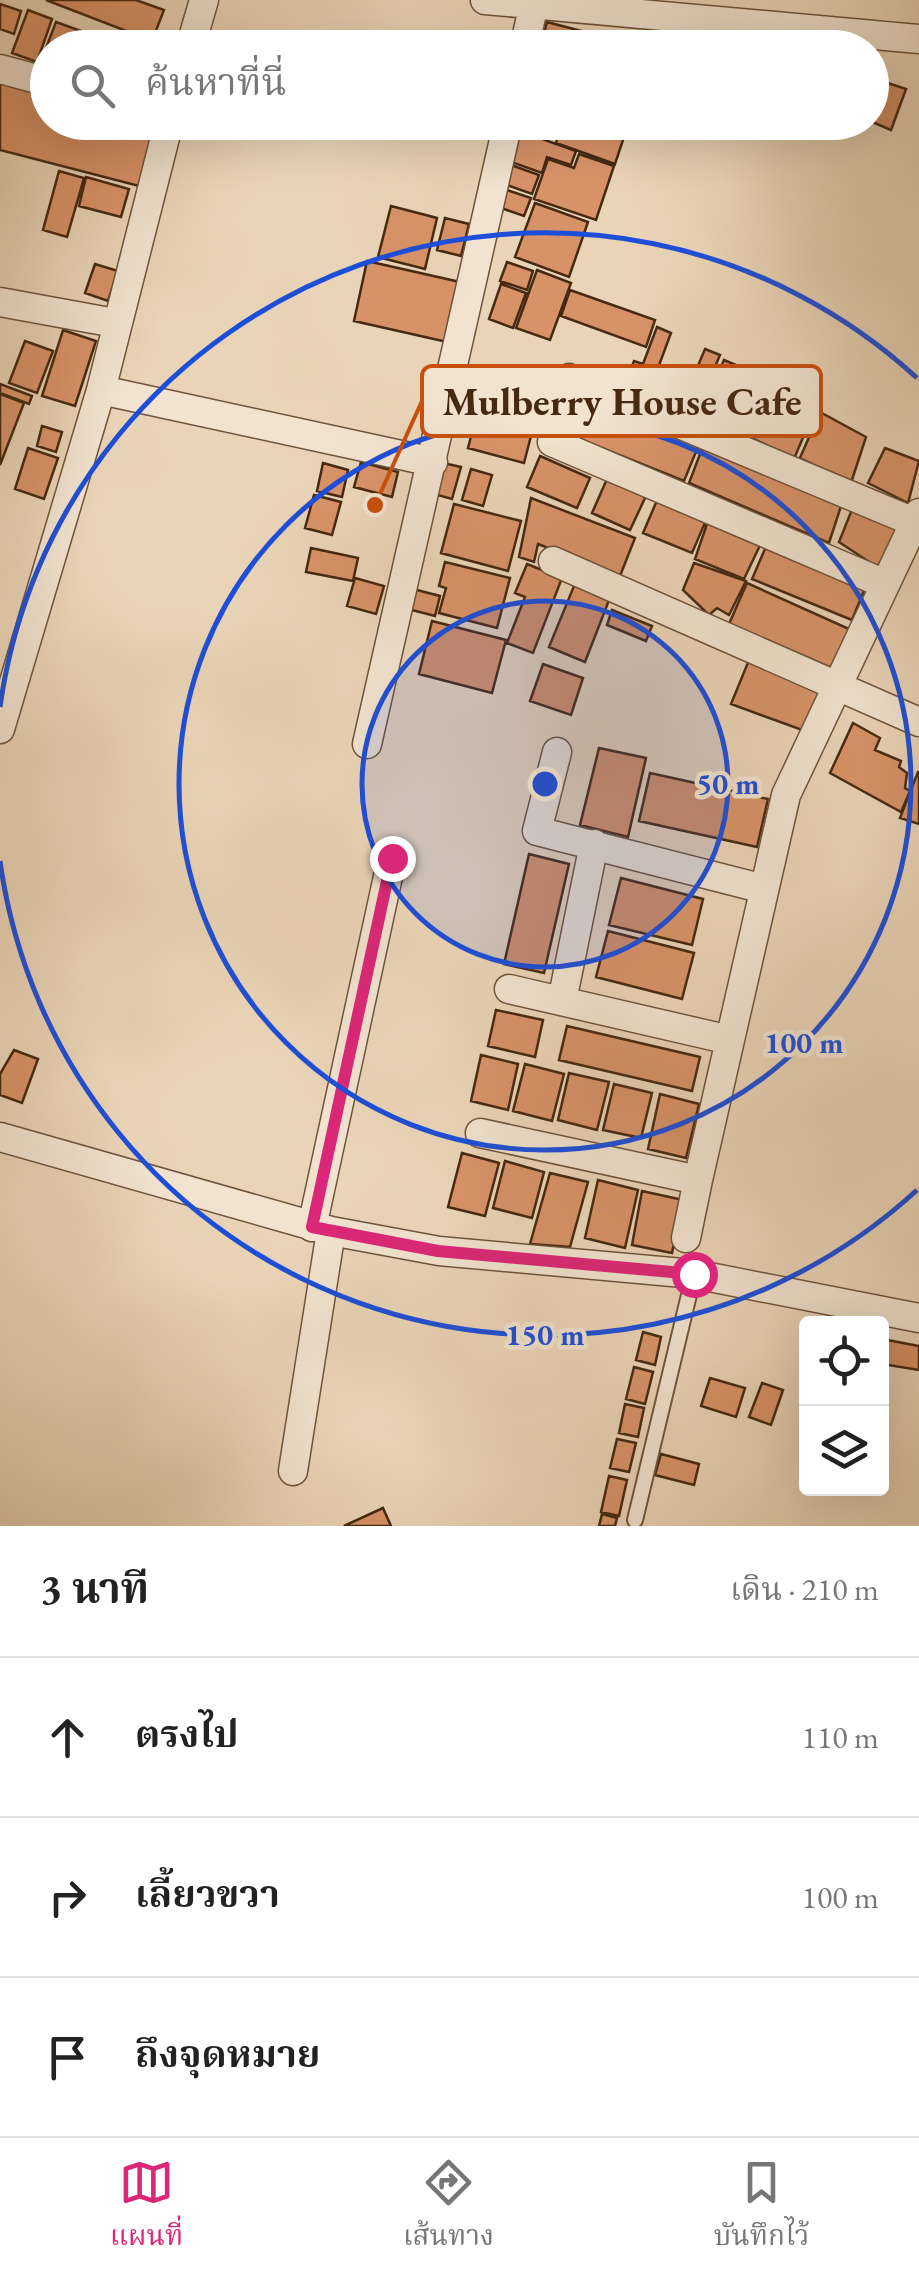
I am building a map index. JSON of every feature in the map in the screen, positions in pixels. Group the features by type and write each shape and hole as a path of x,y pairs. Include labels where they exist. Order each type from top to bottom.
{"street":[{"path":"195,30 204,0"},
{"path":"485,0 533,8 650,9 838,30"},
{"path":"528,30 533,8"},
{"path":"889,36 919,39"},
{"path":"0,69 30,77"},
{"path":"0,729 101,390 164,140"},
{"path":"367,744 504,140"},
{"path":"0,302 115,323"},
{"path":"569,378 916,517 786,796 686,1238"},
{"path":"101,390 434,462"},
{"path":"552,442 885,584"},
{"path":"553,561 919,722"},
{"path":"557,752 537,831 764,889"},
{"path":"562,1001 594,844"},
{"path":"293,1471 322,1229 392,858"},
{"path":"508,988 730,1040"},
{"path":"480,1132 698,1180"},
{"path":"0,1136 322,1229 438,1251 694,1274 919,1318"}],"lane":[{"path":"635,1520 694,1274"}],"building":[{"path":"46,0 136,0 164,10 156,30 124,30"},
{"path":"0,4 21,11 14,34 0,29"},
{"path":"28,10 52,19 48,30 30,30 30,59 12,53"},
{"path":"56,22 78,30 53,30"},
{"path":"547,22 577,30 545,30"},
{"path":"0,79 30,87 30,140 150,140 139,186 0,150"},
{"path":"889,83 906,89 889,129"},
{"path":"513,140 545,140 576,151 571,165 547,157 542,173 506,160"},
{"path":"557,140 623,140 615,164 556,143"},
{"path":"579,154 614,166 596,220 534,199 548,159 574,168"},
{"path":"511,165 539,175 532,194 504,184"},
{"path":"59,171 84,178 67,237 43,230"},
{"path":"86,177 129,189 121,217 79,206"},
{"path":"507,190 531,198 524,216 501,208"},
{"path":"535,203 588,222 569,277 515,257"},
{"path":"391,206 437,218 425,269 378,257"},
{"path":"445,218 469,224 461,256 437,250"},
{"path":"367,261 460,282 447,342 354,321"},
{"path":"507,262 533,271 527,290 500,281"},
{"path":"95,264 118,271 108,301 85,293"},
{"path":"537,270 571,283 550,340 516,328"},
{"path":"501,284 526,293 513,328 489,319"},
{"path":"570,290 655,320 646,347 561,316"},
{"path":"657,327 671,333 647,398 623,389 634,361 643,364"},
{"path":"63,330 96,341 75,406 42,396"},
{"path":"25,341 53,351 37,393 9,383"},
{"path":"705,349 720,355 696,412 681,406"},
{"path":"724,360 767,378 742,436 699,419"},
{"path":"0,384 32,396 29,404 0,393"},
{"path":"766,385 816,406 794,459 746,435"},
{"path":"563,386 700,442 684,481 547,426"},
{"path":"483,390 539,405 524,463 468,448"},
{"path":"0,394 24,403 0,465"},
{"path":"820,412 866,437 851,483 800,458"},
{"path":"42,426 62,432 56,452 37,446"},
{"path":"705,441 843,500 829,543 689,483"},
{"path":"28,448 58,458 44,499 15,489"},
{"path":"885,448 919,461 908,503 868,483"},
{"path":"540,456 590,478 577,508 527,487"},
{"path":"361,462 398,472 392,497 354,487"},
{"path":"323,463 348,470 342,497 317,491"},
{"path":"443,463 461,467 452,499 434,494"},
{"path":"471,469 492,475 483,506 462,500"},
{"path":"607,479 646,496 630,530 592,513"},
{"path":"314,495 341,502 332,535 305,528"},
{"path":"531,498 635,538 620,576 538,544 534,562 519,557"},
{"path":"658,498 707,518 692,553 643,533"},
{"path":"454,504 521,521 508,571 441,553"},
{"path":"853,507 897,527 883,571 839,542"},
{"path":"709,518 763,539 744,579 695,559"},
{"path":"768,542 867,583 852,620 752,579"},
{"path":"311,548 358,558 353,581 306,572"},
{"path":"445,562 510,578 497,628 439,613 446,588 439,586"},
{"path":"694,563 746,581 729,615 717,608 709,615 683,590"},
{"path":"527,564 562,578 533,653 507,643 525,597 515,593"},
{"path":"355,578 384,586 376,614 347,606"},
{"path":"576,581 611,595 585,662 549,647"},
{"path":"747,583 849,629 836,670 729,624"},
{"path":"413,589 440,596 435,616 408,609"},
{"path":"612,610 652,626 646,641 607,625"},
{"path":"432,621 506,640 492,693 419,674"},
{"path":"749,660 823,688 802,730 731,704"},
{"path":"543,664 583,678 571,715 530,701"},
{"path":"853,723 880,738 875,750 901,761 899,767 907,773 905,788 910,791 901,812 830,773"},
{"path":"599,748 646,758 628,837 580,825"},
{"path":"919,772 919,824 900,818"},
{"path":"650,773 768,799 757,847 639,821"},
{"path":"529,854 569,864 544,973 504,964"},
{"path":"621,878 703,899 692,945 609,925"},
{"path":"608,931 694,953 682,999 596,977"},
{"path":"496,1010 543,1020 535,1057 488,1046"},
{"path":"567,1026 700,1057 692,1091 559,1060"},
{"path":"14,1050 38,1059 22,1103 0,1095 0,1074"},
{"path":"481,1055 518,1064 508,1110 471,1101"},
{"path":"525,1064 564,1074 552,1121 513,1111"},
{"path":"569,1073 609,1082 597,1130 558,1120"},
{"path":"614,1084 652,1093 641,1138 603,1130"},
{"path":"660,1094 699,1104 686,1158 648,1149"},
{"path":"462,1153 499,1163 485,1216 448,1207"},
{"path":"505,1161 544,1172 532,1218 493,1208"},
{"path":"550,1173 588,1182 570,1247 530,1244"},
{"path":"598,1180 638,1190 625,1248 585,1238"},
{"path":"642,1191 683,1200 672,1253 632,1245"},
{"path":"643,1332 661,1337 655,1365 636,1360"},
{"path":"889,1340 919,1346 919,1370 889,1365"},
{"path":"634,1367 653,1372 645,1404 626,1399"},
{"path":"710,1378 745,1388 736,1417 701,1406"},
{"path":"762,1383 783,1390 771,1425 749,1417"},
{"path":"625,1404 644,1408 638,1437 619,1433"},
{"path":"617,1439 636,1443 629,1472 610,1468"},
{"path":"661,1454 699,1464 694,1485 655,1475"},
{"path":"609,1476 627,1480 619,1516 601,1512"},
{"path":"383,1508 391,1526 344,1526"},
{"path":"602,1514 617,1518 615,1526 599,1526"}],"place":[{"name":"Mulberry House Cafe","path":"375,505"}],"route":[{"path":"392,858 312,1227 438,1251 694,1274"}]}
